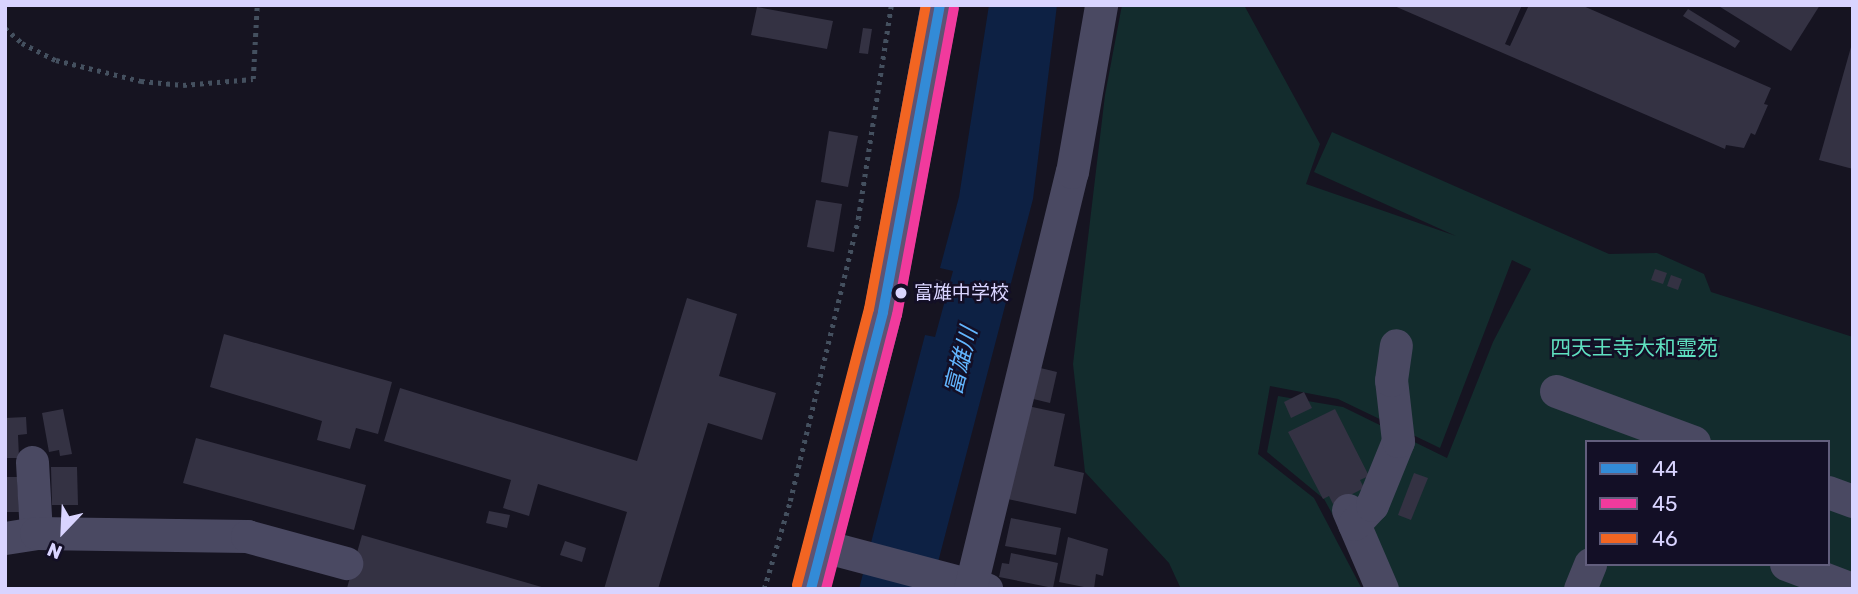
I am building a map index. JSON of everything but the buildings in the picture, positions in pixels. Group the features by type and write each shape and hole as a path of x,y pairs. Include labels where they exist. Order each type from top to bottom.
{"main road":[{"path":"811,589 839,551 940,5"}],"street":[{"path":"839,551 976,588 1072,172 1101,5"},
{"path":"1382,589 1351,517 1372,505 1398,441 1391,380 1396,345"},
{"path":"1556,391 1642,433 1682,440"},
{"path":"32,462 21,535 247,536 346,563"},
{"path":"1830,493 1853,501"},
{"path":"1580,589 1589,566"},
{"path":"1791,566 1852,589"}],"path":[{"path":"5,28 22,43 56,60 141,81 183,85 253,79 257,5"},
{"path":"764,589 790,501 858,219 891,5"}],"green space":[{"name":"四天王寺大和霊苑","path":"1122,5 1244,5 1320,144 1306,184 1456,236 1314,172 1332,132 1609,254 1657,253 1704,274 1711,292 1853,337 1853,589 1374,589 1324,499 1267,452 1278,396 1343,407 1447,458 1493,342 1531,269 1512,260 1440,448 1338,399 1270,386 1258,454 1314,498 1362,589 1181,589 1169,563 1085,472 1073,364 1105,95"}],"water":[{"name":"富雄川","path":"989,5 1057,5 1033,199 931,589 859,589 925,335 935,337 953,271 940,268 959,197"}],"transit line":[{"name":"46","path":"797,585 869,309 926,5"},
{"name":"44","path":"811,589 883,312 940,5"},
{"name":"45","path":"826,589 897,315 954,8"}],"place":[{"name":"富雄中学校","path":"901,293"}]}
